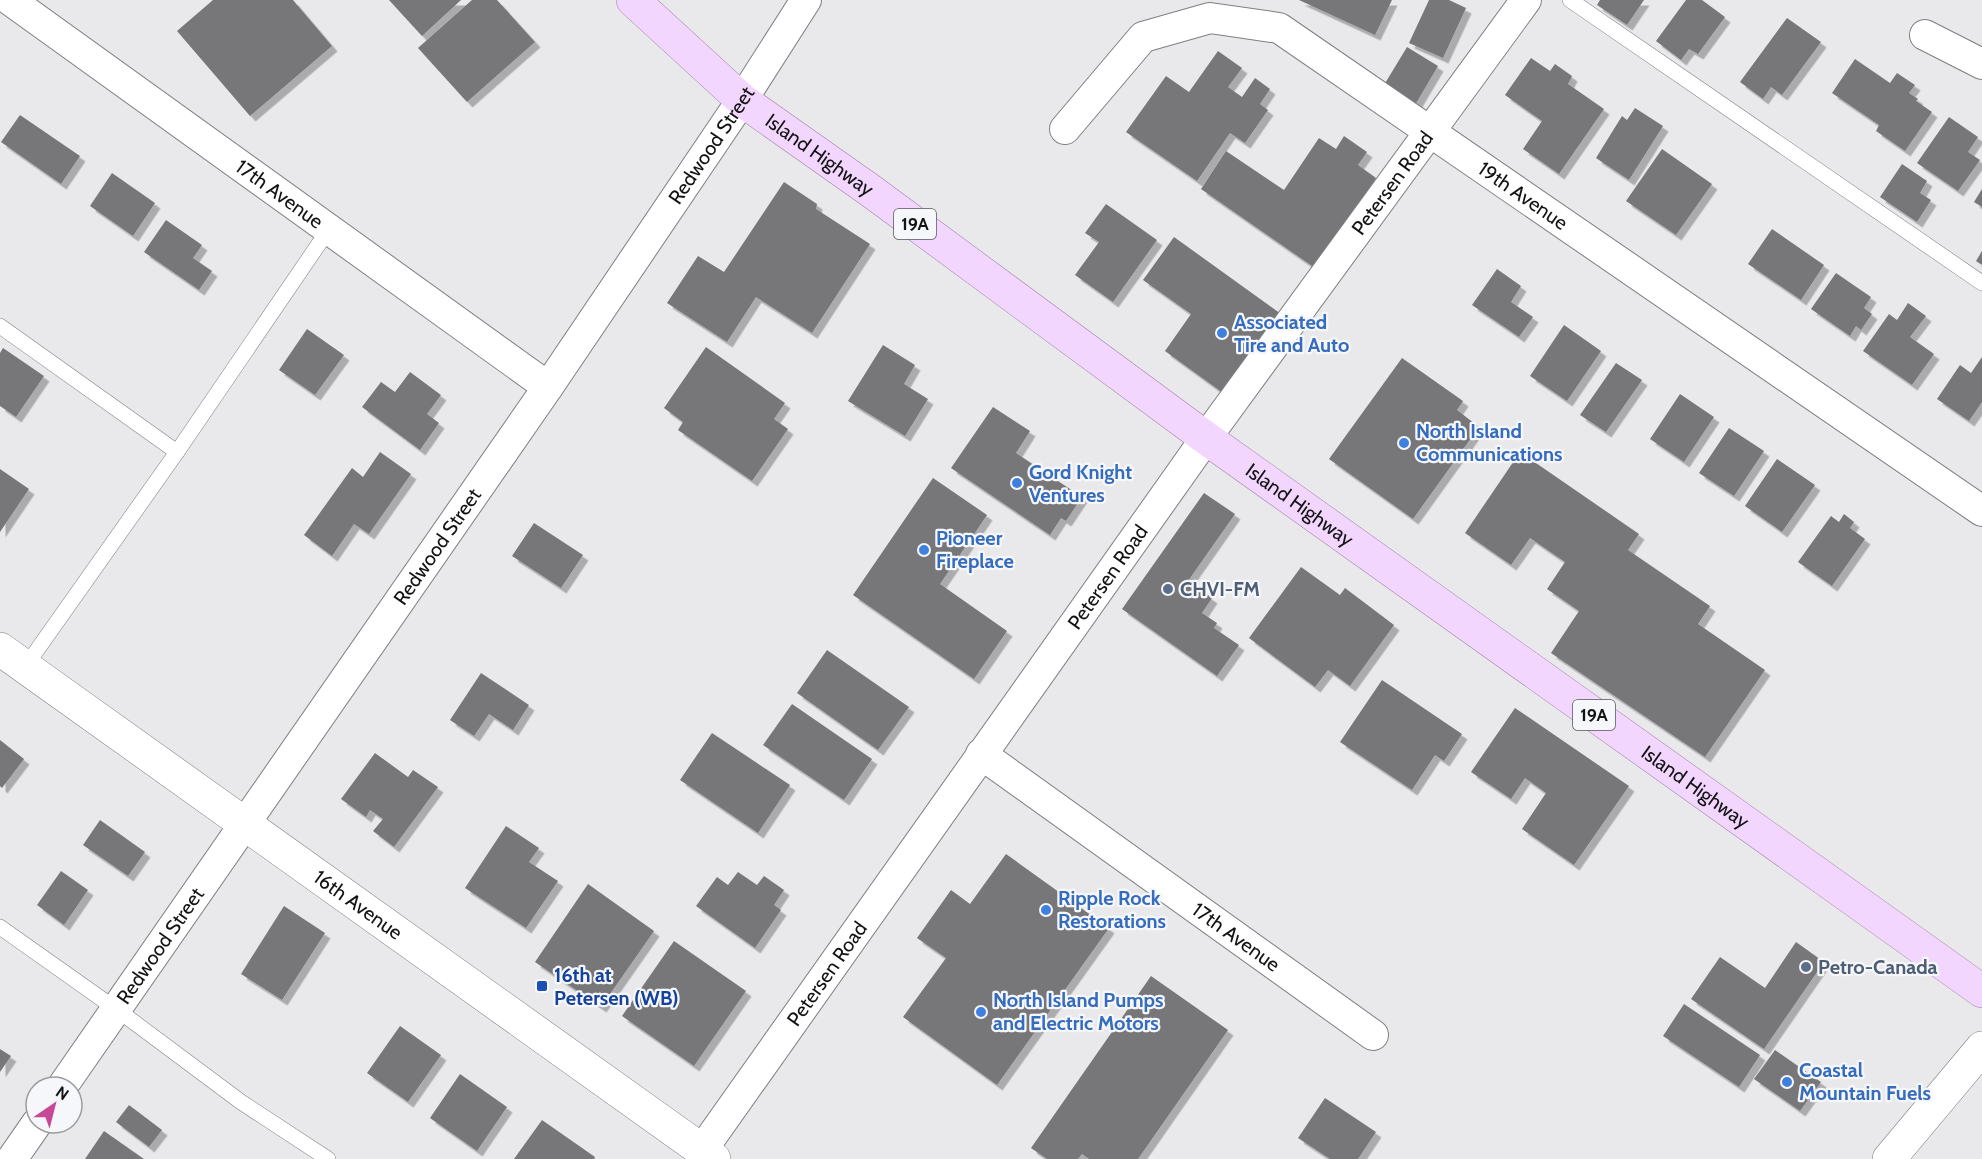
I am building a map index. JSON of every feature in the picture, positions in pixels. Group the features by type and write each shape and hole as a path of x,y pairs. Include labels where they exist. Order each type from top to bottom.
{"main road":[{"name":"Island Highway","path":"633,0 742,100 871,191 1206,438 1982,991"}],"street":[{"name":"17th Avenue","path":"10,0 548,387"},
{"name":"Redwood Street","path":"70,1075 548,387 742,100 806,0"},
{"name":"Petersen Road","path":"704,1156 981,754 1206,438 1526,0"},
{"name":"19th Avenue","path":"1065,129 1143,37 1210,18 1279,28 1982,510"},
{"path":"1924,35 1982,64"},
{"name":"16th Avenue","path":"13,658 704,1156"},
{"name":"17th Avenue","path":"981,754 1373,1035"},
{"path":"1889,1159 1982,1048"},
{"path":"12,1159 29,1135"}],"lane":[{"path":"1570,0 1982,283"},
{"path":"13,658 177,452 329,229"},
{"path":"0,326 177,452"},
{"path":"0,927 37,951 241,1102 328,1159"}],"building":[{"path":"213,0 293,0 332,46 250,116 177,31"},
{"path":"389,0 461,0 422,36"},
{"path":"472,0 497,0 535,42 467,102 418,48"},
{"path":"1299,0 1392,0 1375,35"},
{"path":"1429,0 1449,0 1466,8 1443,58 1409,43"},
{"path":"1600,0 1644,0 1627,25 1597,5"},
{"path":"1686,0 1702,0 1725,17 1698,54 1689,49 1681,60 1656,41"},
{"path":"1787,18 1821,42 1782,95 1771,87 1763,99 1740,82"},
{"path":"1407,47 1438,66 1415,105 1384,85"},
{"path":"1218,51 1242,68 1228,87 1242,97 1255,78 1270,89 1260,104 1268,110 1245,143 1230,133 1197,181 1126,132 1166,76 1189,92"},
{"path":"1531,58 1550,71 1555,64 1572,76 1568,84 1604,109 1559,174 1523,149 1542,121 1505,95"},
{"path":"1855,59 1890,83 1897,73 1915,85 1909,93 1932,112 1905,151 1876,131 1879,125 1832,93"},
{"path":"1635,108 1663,126 1629,180 1596,158 1622,116 1627,120"},
{"path":"20,115 80,156 61,184 1,142"},
{"path":"1949,117 1978,137 1968,152 1980,160 1958,191 1917,163"},
{"path":"1344,136 1367,152 1358,165 1376,178 1315,268 1201,189 1226,151 1284,190 1319,138 1336,149"},
{"path":"1662,149 1712,184 1676,235 1626,201"},
{"path":"1902,164 1927,181 1920,193 1931,200 1917,222 1880,197"},
{"path":"112,173 155,203 133,236 90,206"},
{"path":"784,182 817,204 816,209 870,244 812,333 756,297 727,342 667,303 698,256 724,272"},
{"path":"1982,189 1982,207 1974,202"},
{"path":"1106,204 1157,240 1113,302 1075,275 1099,242 1085,233"},
{"path":"166,220 202,245 193,258 212,271 199,290 144,252"},
{"path":"1772,229 1824,265 1801,300 1748,264"},
{"name":"Associated Tire and Auto","path":"1174,237 1281,314 1223,393 1165,351 1191,314 1143,280"},
{"path":"1982,251 1982,265 1976,261"},
{"path":"1497,269 1521,286 1511,302 1533,317 1519,337 1472,305"},
{"path":"1836,273 1871,297 1864,308 1872,314 1861,330 1856,326 1850,336 1811,309"},
{"path":"1908,303 1926,316 1910,337 1934,354 1912,385 1863,351 1889,314 1897,320"},
{"path":"1564,325 1601,351 1567,401 1530,376"},
{"path":"307,329 344,355 315,395 279,370"},
{"path":"883,345 915,365 904,384 928,399 905,436 848,401"},
{"path":"706,347 785,403 774,419 788,429 752,481 678,430 683,422 664,408"},
{"path":"3,348 44,376 16,417 0,406 0,353"},
{"path":"1982,357 1982,402 1969,421 1937,399 1960,365 1971,373"},
{"name":"North Island Communications","path":"1402,358 1463,401 1457,410 1479,427 1413,519 1329,459"},
{"path":"1616,363 1642,380 1606,432 1580,415"},
{"path":"410,372 441,395 427,414 439,423 420,450 362,407 381,382 395,392"},
{"path":"1680,394 1714,417 1684,462 1650,439"},
{"name":"Gord Knight Ventures","path":"993,407 1030,431 1016,453 1082,497 1066,521 1061,518 1050,535 951,468"},
{"path":"1729,428 1764,451 1734,496 1699,473"},
{"path":"380,452 411,474 369,534 354,524 332,556 304,535 352,468 363,477"},
{"path":"1520,452 1639,534 1628,550 1710,606 1698,624 1765,670 1705,757 1551,653 1579,611 1547,589 1565,562 1530,538 1511,565 1465,533"},
{"path":"1777,459 1815,485 1782,532 1745,506"},
{"path":"0,469 29,489 0,532"},
{"name":"Pioneer Fireplace","path":"933,478 987,515 940,584 1007,631 974,679 853,595"},
{"name":"CHVI-FM","path":"1204,493 1235,514 1188,581 1212,598 1202,613 1217,623 1214,628 1239,645 1217,676 1122,609"},
{"path":"1844,514 1854,522 1850,528 1865,539 1832,586 1798,562 1831,516 1839,522"},
{"path":"534,523 583,555 561,588 512,556"},
{"path":"1301,567 1340,595 1345,588 1394,625 1350,686 1328,670 1315,687 1249,638"},
{"path":"827,650 909,707 878,750 797,693"},
{"path":"481,673 529,705 513,730 489,714 474,736 450,720"},
{"path":"1382,680 1462,734 1444,761 1435,755 1412,790 1340,742"},
{"path":"792,704 872,759 844,800 763,745"},
{"path":"1515,708 1629,786 1574,865 1522,829 1546,793 1525,778 1511,799 1471,772"},
{"path":"712,733 790,785 758,833 680,780"},
{"path":"0,740 24,759 2,788 0,786"},
{"path":"375,753 408,777 413,770 438,787 394,847 373,831 383,819 370,810 366,817 341,799"},
{"path":"100,820 145,852 128,876 83,845"},
{"path":"506,826 539,848 529,862 558,881 526,928 465,888"},
{"path":"1006,854 1109,928 997,1085 903,1017 946,958 917,938 951,890 970,904"},
{"path":"61,871 88,890 64,925 37,905"},
{"path":"738,872 757,885 764,876 784,890 774,905 781,910 755,948 696,906 717,877 728,885"},
{"path":"588,884 654,931 601,1007 535,962"},
{"path":"284,906 325,933 282,1000 241,974"},
{"path":"674,941 746,991 694,1066 622,1016"},
{"path":"1796,942 1824,962 1764,1049 1691,999 1720,957 1765,988"},
{"path":"1151,976 1228,1030 1138,1159 1089,1159 1082,1154 1078,1159 1047,1159 1031,1148"},
{"path":"1684,1004 1760,1055 1739,1087 1663,1036"},
{"path":"400,1026 441,1055 408,1102 367,1073"},
{"path":"0,1049 11,1056 0,1072"},
{"path":"1775,1050 1821,1082 1800,1111 1754,1079"},
{"path":"460,1074 507,1107 477,1151 430,1118"},
{"path":"1325,1098 1376,1132 1358,1159 1330,1159 1298,1138"},
{"path":"129,1105 162,1130 149,1147 116,1122"},
{"path":"542,1120 595,1157 594,1159 514,1159"},
{"path":"104,1131 144,1159 85,1159"}],"place":[{"name":"Associated Tire and Auto","path":"1222,333"},
{"name":"North Island Communications","path":"1404,443"},
{"name":"Gord Knight Ventures","path":"1017,483"},
{"name":"Pioneer Fireplace","path":"924,550"},
{"name":"CHVI-FM","path":"1168,589"},
{"name":"Ripple Rock Restorations","path":"1046,910"},
{"name":"Petro-Canada","path":"1806,967"},
{"name":"16th at Petersen (WB)","path":"542,986"},
{"name":"North Island Pumps and Electric Motors","path":"981,1012"},
{"name":"Coastal Mountain Fuels","path":"1787,1082"}]}
